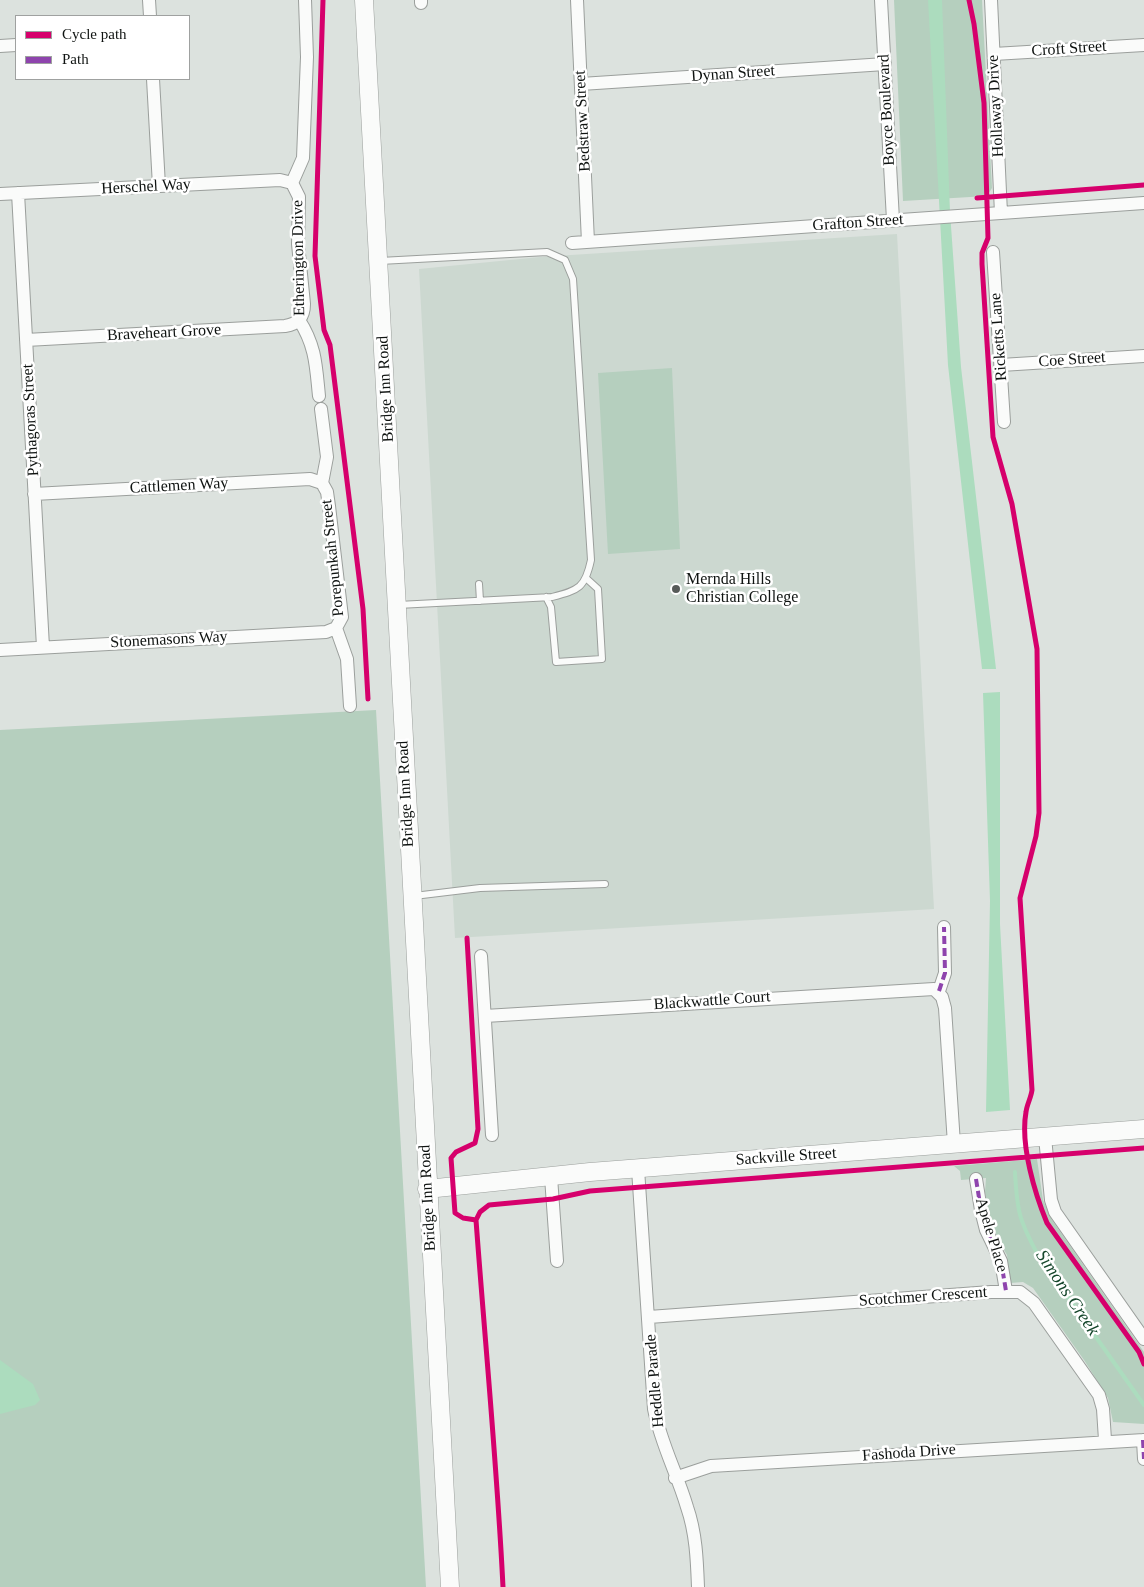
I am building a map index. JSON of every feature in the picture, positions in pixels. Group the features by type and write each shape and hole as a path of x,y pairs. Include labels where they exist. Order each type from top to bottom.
{"main road":[{"name":"Bridge Inn Road","path":"364,0 450,1587"},
{"name":"Sackville Street","path":"428,1189 638,1169 1144,1130"}],"street":[{"path":"149,0 150,15"},
{"name":"Etherington Drive","path":"305,0 306,56 303,158 292,183 299,197 298,244 304,304 304,311 299,320 310,336 314,348 320,403"},
{"name":"Bedstraw Street","path":"577,0 588,242"},
{"name":"Boyce Boulevard","path":"881,0 893,220"},
{"name":"Hollaway Drive","path":"991,0 1001,213"},
{"path":"0,46 15,45"},
{"name":"Croft Street","path":"994,54 1144,45"},
{"name":"Dynan Street","path":"581,84 885,64"},
{"path":"153,80 159,186"},
{"name":"Herschel Way","path":"0,194 280,180 292,183"},
{"name":"Pythagoras Street","path":"18,193 43,647"},
{"name":"Grafton Street","path":"572,243 1144,203"},
{"name":"Ricketts Lane","path":"993,252 1004,422"},
{"name":"Braveheart Grove","path":"26,340 285,326 299,320"},
{"name":"Coe Street","path":"1001,365 1144,356"},
{"name":"Porepunkah Street","path":"320,403 327,457 322,483 327,492 342,617 336,628 347,659 350,706"},
{"name":"Cattlemen Way","path":"34,494 310,479 322,483"},
{"name":"Stonemasons Way","path":"0,650 326,632 336,628"},
{"path":"944,927 945,973 938,991 945,1008 954,1144"},
{"path":"481,956 492,1135"},
{"name":"Blackwattle Court","path":"485,1016 929,988 938,991"},
{"path":"1045,1137 1051,1200 1055,1212 1144,1339"},
{"name":"Heddle Parade","path":"638,1169 654,1408 661,1439 687,1506 694,1531 698,1587"},
{"path":"551,1177 557,1262"},
{"name":"Apele Place","path":"976,1179 986,1230 1001,1261 1006,1291"},
{"name":"Scotchmer Crescent","path":"649,1318 1006,1291 1020,1292 1034,1303 1099,1395 1103,1409 1105,1440"},
{"name":"Fashoda Drive","path":"675,1478 711,1466 1105,1440 1144,1440"},
{"path":"1144,1440 1144,1459"}],"lane":[{"path":"379,261 547,252 565,260 573,279 592,560 587,579 572,592 546,597 397,606"},
{"path":"546,597 551,607 556,662 602,659 598,589 587,579"},
{"path":"479,584 480,601"},
{"path":"412,897 480,888 605,884"}],"shaded area":[{"path":"894,0 982,0 992,188 987,196 903,201"},
{"path":"928,0 942,0 950,212 961,367 996,669 982,669 948,365"},
{"name":"Mernda Hills Christian College","path":"897,234 934,909 455,938 419,269 540,257"},
{"path":"672,368 680,549 608,554 598,373"},
{"path":"1000,692 1000,924 1010,1110 986,1112 990,901 983,693"},
{"path":"376,710 426,1587 0,1587 0,730"},
{"path":"1037,1159 1043,1200 1052,1220 1144,1352 1144,1424 1113,1422 1108,1398 1084,1360 1033,1288 1023,1282 1010,1283 1007,1255 997,1238 989,1212 985,1192 986,1178 961,1180 960,1171 954,1166"},
{"path":"0,1360 33,1384 40,1400 35,1405 0,1414"}],"waterway":[{"name":"Simons Creek","path":"1015,1172 1020,1215 1038,1255 1144,1405"}],"marked path":[{"path":"939,991 945,973 944,927"},
{"path":"976,1179 986,1230 1001,1261 1006,1291"},
{"path":"1143,1440 1144,1459"}],"cycle path":[{"path":"323,0 315,256 324,330 330,345 363,609 368,699"},
{"path":"969,0 984,103 988,238 982,253 982,264 993,437 1012,504 1037,649 1039,813 1036,836 1020,898 1032,1090 1027,1109 1025,1139 1030,1169 1047,1223 1139,1352 1144,1364"},
{"path":"977,198 1144,185"},
{"path":"467,938 478,1129 475,1143 456,1152 451,1158 455,1213 463,1218 476,1220 503,1587"},
{"path":"476,1220 480,1212 489,1205 553,1199 590,1191 1144,1148"}],"place":[{"name":"Mernda Hills Christian College","path":"676,589"}]}
